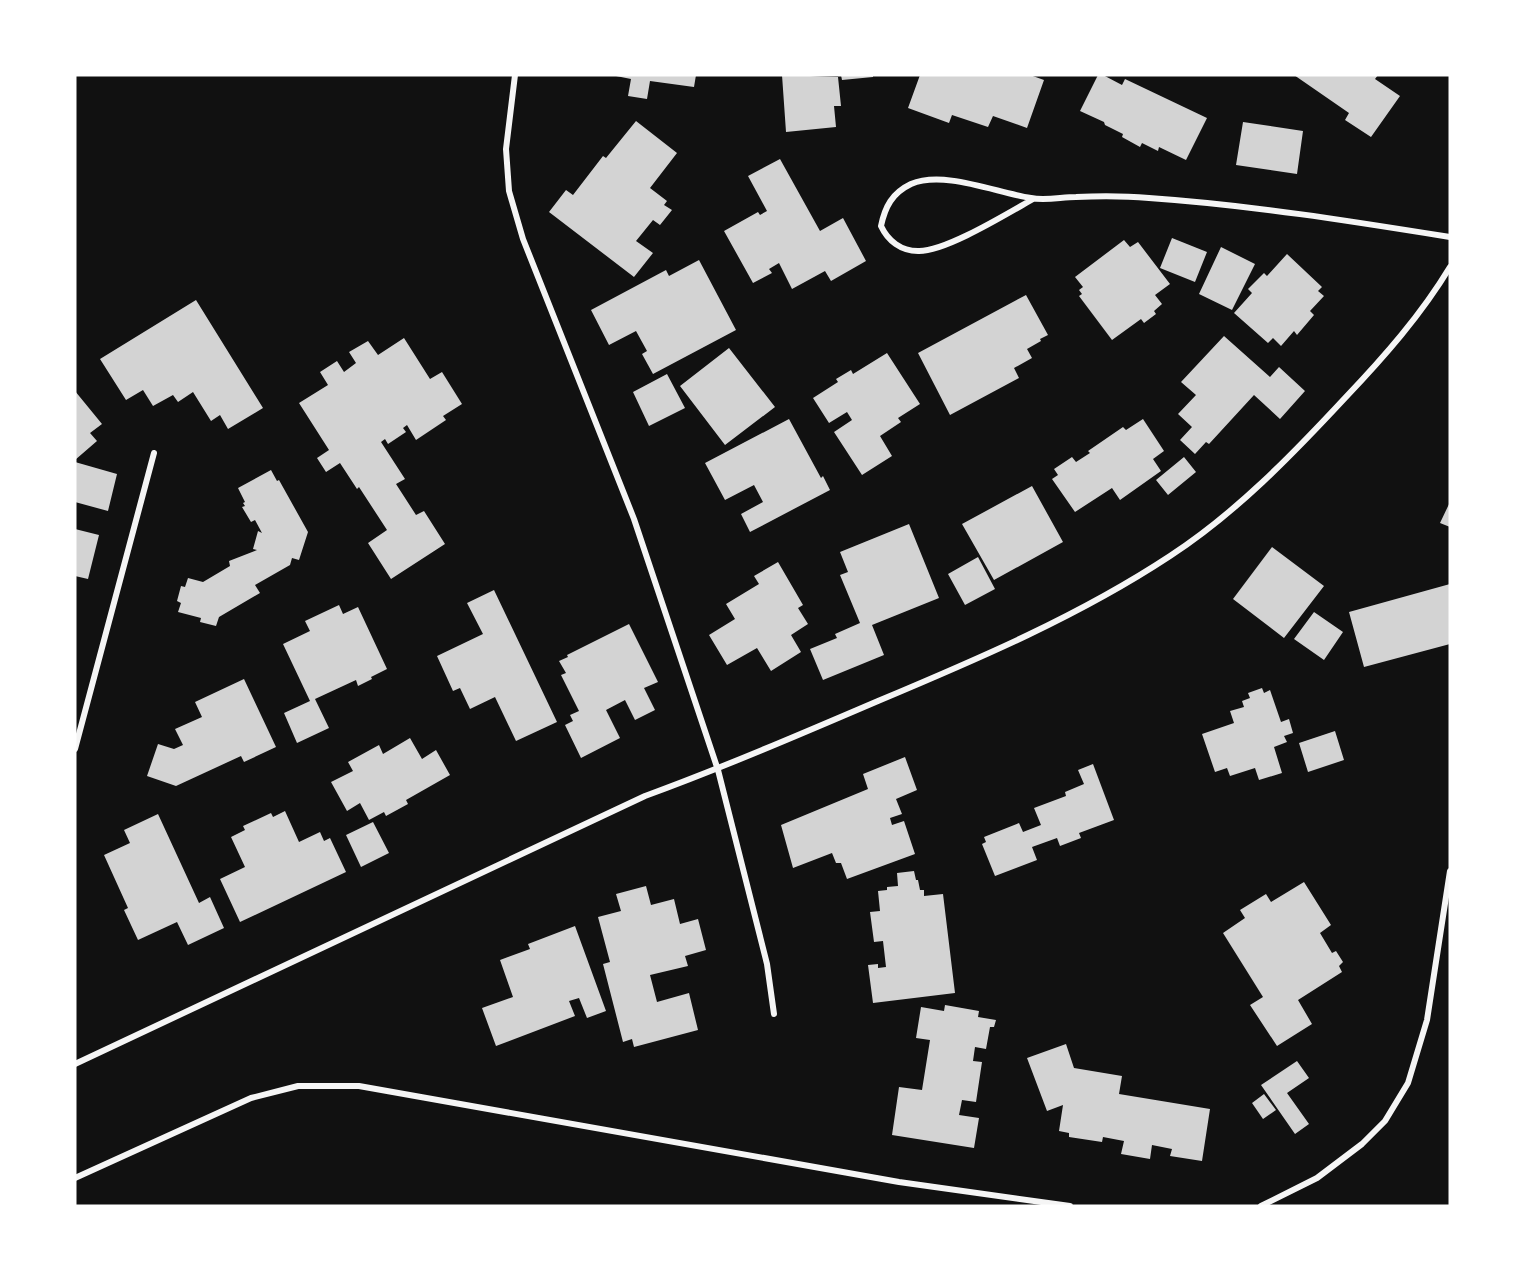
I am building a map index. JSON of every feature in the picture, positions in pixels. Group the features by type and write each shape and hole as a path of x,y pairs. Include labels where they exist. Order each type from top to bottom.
{"street":[{"path":"515,75 506,149 509,191 524,239 634,519 718,770 767,964 774,1014"},
{"path":"1033,199 975,231 931,249 918,251 903,248 892,242 881,226 886,206 897,193 911,184 945,180 1033,199 1092,196 1206,203 1300,213 1450,237"},
{"path":"75,1064 645,796 718,770 921,683 1075,613 1172,555 1244,500 1313,433 1395,344 1450,267"},
{"path":"75,749 154,453"},
{"path":"1261,1206 1317,1178 1362,1144 1385,1121 1408,1083 1427,1020 1450,871"},
{"path":"75,1178 251,1098 298,1086 359,1086 899,1182 1071,1206"}],"building":[{"path":"611,75 696,75 694,87 650,81 647,99 628,96 631,79"},
{"path":"782,75 838,77 841,106 834,106 836,127 786,132"},
{"path":"841,75 873,75 873,77 842,80"},
{"path":"920,75 1030,75 1044,80 1027,128 993,116 988,127 952,115 949,123 908,108"},
{"path":"1098,75 1103,75 1122,85 1125,79 1207,118 1186,160 1159,147 1158,151 1142,143 1140,147 1122,137 1123,134 1105,125 1104,122 1080,111"},
{"path":"1294,75 1378,75 1375,79 1400,96 1371,137 1345,120 1349,113"},
{"path":"636,121 677,153 650,188 667,201 664,205 672,210 660,225 653,220 636,241 653,253 634,277 549,212 566,190 573,195 603,156 606,158"},
{"path":"1243,122 1303,131 1297,174 1236,165"},
{"path":"780,159 820,231 843,218 866,261 831,281 825,271 792,289 779,263 769,269 772,273 753,283 724,231 758,212 760,215 767,211 748,176"},
{"path":"1172,238 1207,252 1195,282 1160,268"},
{"path":"1124,240 1130,247 1138,242 1170,284 1155,295 1162,304 1154,311 1156,314 1144,323 1141,319 1112,340 1079,296 1082,294 1079,290 1083,287 1075,277"},
{"path":"1221,247 1255,264 1232,310 1199,294"},
{"path":"1287,254 1322,287 1318,291 1324,296 1310,311 1314,315 1297,335 1294,331 1281,346 1273,338 1268,343 1234,313 1252,293 1248,289 1264,273 1267,276"},
{"path":"699,260 736,330 653,374 642,354 647,351 636,331 609,345 591,310 666,270 669,276"},
{"path":"1026,295 1048,335 1027,349 1032,358 1014,368 1019,378 950,415 918,353"},
{"path":"196,300 263,408 228,429 220,415 211,421 193,392 178,402 173,395 153,406 143,390 126,400 100,359"},
{"path":"1224,336 1270,377 1279,367 1305,391 1280,419 1254,395 1209,444 1206,442 1195,454 1180,440 1192,427 1178,414 1196,395 1181,382"},
{"path":"404,338 430,379 442,372 462,404 443,416 446,420 416,440 407,425 403,428 406,432 388,444 385,439 381,442 405,479 396,484 416,515 424,511 445,544 391,579 368,543 387,530 340,463 326,472 317,458 329,450 299,403 328,385 320,372 337,361 344,372 356,363 349,352 368,341 378,355"},
{"path":"729,348 775,407 725,445 680,386"},
{"path":"887,353 920,404 898,418 901,422 880,436 892,456 862,475 834,432 852,420 847,412 829,423 813,398 838,382 836,379 851,370 853,374"},
{"path":"667,374 685,408 649,426 633,392"},
{"path":"75,391 102,424 90,433 97,441 75,460"},
{"path":"789,419 830,490 750,532 741,514 763,502 754,485 725,500 705,463"},
{"path":"1143,419 1164,451 1153,459 1161,471 1120,500 1112,488 1075,512 1052,479 1058,475 1054,469 1072,457 1076,462 1123,427 1126,430"},
{"path":"1184,457 1196,472 1168,495 1156,480"},
{"path":"75,462 117,474 108,511 75,502"},
{"path":"271,470 308,532 299,560 292,558 290,565 255,585 260,593 219,617 216,626 200,622 201,618 178,612 181,603 177,601 181,586 185,587 188,578 203,582 230,566 229,561 257,550 253,549 258,531 262,533 255,520 251,522 242,507 245,506 243,503 245,502 238,488"},
{"path":"1032,486 1063,542 994,580 962,524"},
{"path":"1450,502 1450,527 1440,523"},
{"path":"909,524 939,598 872,625 884,655 823,680 810,649 837,638 835,634 860,623 840,575 848,572 840,552"},
{"path":"75,529 99,535 88,579 75,576"},
{"path":"1272,547 1324,586 1284,638 1233,599"},
{"path":"978,557 995,589 965,605 948,574"},
{"path":"778,562 803,605 798,608 808,624 791,635 801,652 771,671 757,648 727,665 709,635 735,619 726,604 759,584 754,576"},
{"path":"1450,584 1450,644 1364,667 1349,612"},
{"path":"494,590 557,722 516,741 495,697 470,709 460,688 453,691 437,656 483,634 467,603"},
{"path":"339,605 343,614 358,607 387,669 358,686 356,680 315,699 329,728 297,743 284,713 310,701 283,644 310,631 305,621"},
{"path":"1314,612 1343,632 1324,660 1294,639"},
{"path":"629,624 658,682 644,688 655,710 635,720 625,700 606,710 620,738 581,758 565,725 573,721 570,715 579,711 561,675 566,673 559,661"},
{"path":"244,679 276,747 244,762 241,756 176,786 147,776 158,744 174,749 183,745 175,729 202,717 195,702"},
{"path":"1262,688 1264,693 1270,690 1281,722 1289,719 1293,733 1284,736 1287,742 1274,747 1282,773 1259,780 1255,768 1230,776 1227,768 1215,772 1202,734 1234,723 1230,711 1244,707 1242,701 1250,698 1248,693"},
{"path":"1335,731 1344,760 1308,772 1299,743"},
{"path":"410,738 422,759 436,750 450,775 406,800 408,804 386,816 384,812 369,820 360,803 347,811 331,782 353,771 348,762 379,745 383,754"},
{"path":"905,757 917,790 896,799 902,814 890,818 892,825 904,821 915,854 847,879 841,863 836,863 832,853 793,868 781,825 868,789 863,774"},
{"path":"1093,764 1114,820 1079,833 1081,838 1060,846 1057,838 1032,847 1037,860 995,876 982,844 986,842 984,837 1019,823 1023,832 1041,825 1034,808 1066,796 1065,792 1084,784 1078,770"},
{"path":"285,811 299,842 320,832 324,841 330,838 346,872 240,922 220,879 245,867 231,837 245,830 243,826 271,813 273,817"},
{"path":"158,814 199,903 210,897 224,928 188,945 177,922 138,940 124,910 128,908 104,855 130,843 124,830"},
{"path":"373,822 389,853 361,867 346,835"},
{"path":"914,871 920,890 924,890 924,896 943,894 955,993 873,1003 868,965 878,964 878,968 886,967 883,941 874,942 870,912 880,911 878,891 898,886 897,873"},
{"path":"1304,882 1331,925 1320,933 1332,953 1336,951 1343,962 1339,966 1342,972 1298,1000 1312,1024 1277,1046 1250,1005 1263,997 1223,933 1245,918 1240,910 1266,894 1271,902"},
{"path":"646,886 651,905 674,899 680,924 698,919 706,950 685,956 688,966 650,975 657,1002 689,993 698,1030 634,1047 632,1039 623,1042 603,964 610,962 598,917 621,911 616,894"},
{"path":"575,926 606,1011 587,1018 579,998 569,1001 575,1016 496,1046 482,1008 513,997 500,960 530,949 528,944"},
{"path":"945,1005 979,1011 978,1017 996,1020 994,1027 990,1027 986,1049 975,1047 973,1061 982,1062 976,1102 962,1100 959,1115 979,1118 974,1148 892,1135 899,1087 922,1090 930,1040 916,1038 921,1007 944,1011"},
{"path":"1066,1044 1074,1068 1122,1076 1119,1094 1210,1109 1202,1161 1170,1156 1172,1149 1152,1145 1150,1159 1121,1154 1124,1141 1103,1137 1102,1142 1069,1137 1069,1133 1059,1131 1063,1105 1047,1111 1027,1058"},
{"path":"1297,1061 1309,1078 1287,1093 1309,1124 1295,1134 1261,1085"},
{"path":"1264,1094 1276,1110 1263,1119 1252,1103"}]}
